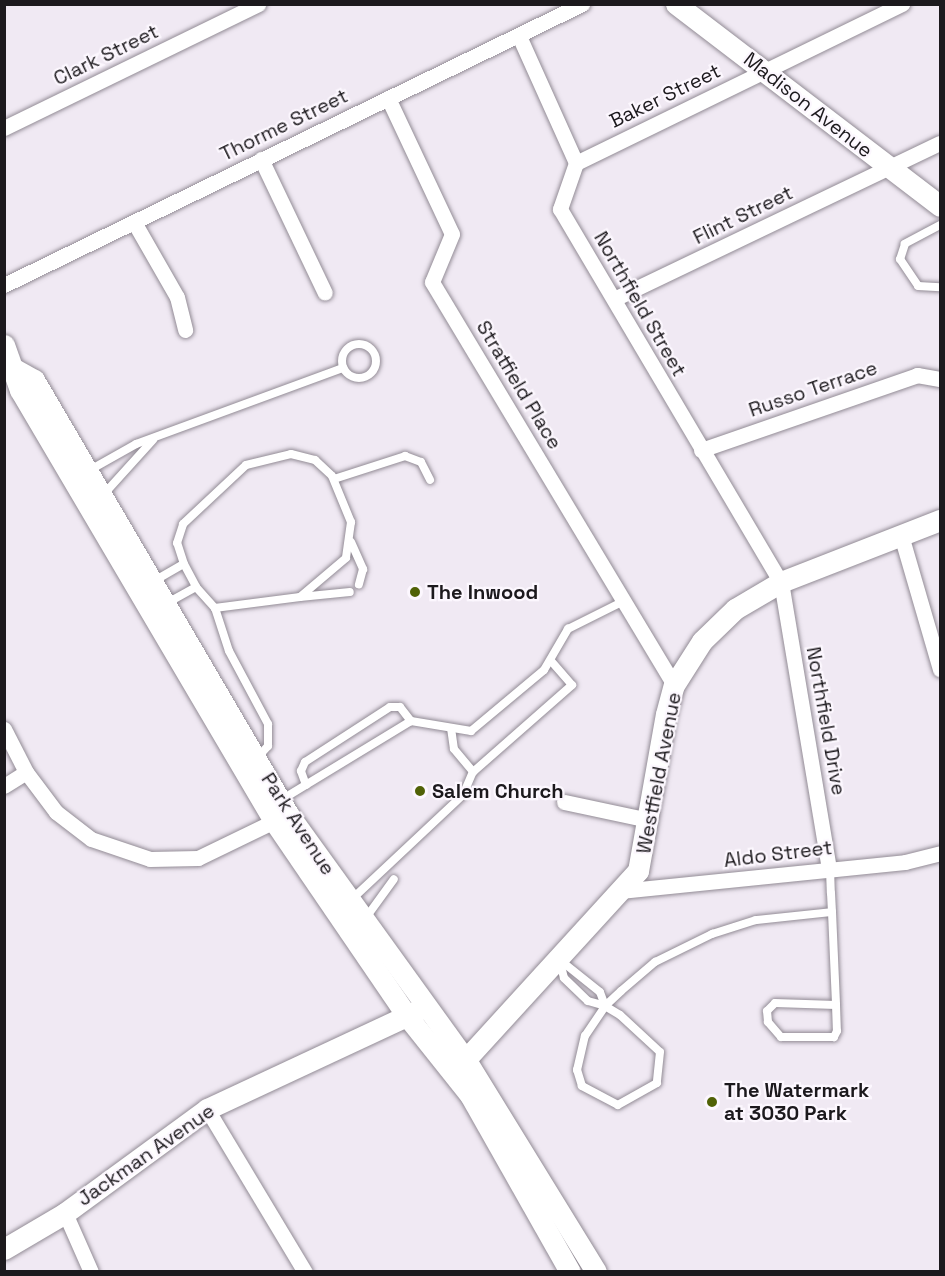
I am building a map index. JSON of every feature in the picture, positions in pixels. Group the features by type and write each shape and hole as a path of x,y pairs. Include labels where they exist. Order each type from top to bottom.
{"main road":[{"name":"Madison Avenue","path":"676,4 940,206"},
{"name":"Park Avenue","path":"4,345 10,374 277,811 415,1012 459,1067 589,1268"},
{"name":"Park Avenue","path":"10,374 34,381 167,603 249,763"},
{"name":"Westfield Avenue","path":"459,1067 638,871 674,685 714,627 781,582 940,520"},
{"name":"Park Avenue","path":"277,811 349,902 415,1012"},
{"name":"Jackman Avenue","path":"4,1249 65,1213 207,1109 415,1012"},
{"name":"Park Avenue","path":"459,1067 570,1272"}],"street":[{"name":"Clark Street","path":"4,128 258,4"},
{"name":"Thorme Street","path":"4,285 582,4"},
{"name":"Baker Street","path":"576,163 902,4"},
{"path":"519,36 576,163"},
{"name":"Stratfield Place","path":"388,98 452,234 432,282 626,600 674,685"},
{"name":"Flint Street","path":"614,299 940,143"},
{"path":"261,159 325,293"},
{"name":"Northfield Street","path":"576,163 560,209 700,450 781,582"},
{"path":"134,222 177,297 185,330"},
{"name":"Russo Terrace","path":"700,450 917,375 940,379"},
{"path":"901,535 940,669"},
{"name":"Northfield Drive","path":"781,582 830,867"},
{"path":"4,729 26,772 57,812 91,839 150,859 198,858 277,811"},
{"path":"4,786 26,772"},
{"path":"564,802 649,820"},
{"name":"Aldo Street","path":"620,891 830,867 905,862 940,853"},
{"path":"207,1109 305,1272"},
{"path":"65,1213 91,1272"}],"lane":[{"path":"940,225 905,244 900,259 918,286 940,287"},
{"path":"363,345 373,352 374,368 365,376 353,377 344,368 342,356 351,346 363,345"},
{"path":"89,471 112,454 344,368"},
{"path":"103,495 153,440"},
{"path":"249,763 268,746 268,724 229,651 215,608 196,587 184,564 177,543 183,524 257,459 304,456 334,480 348,507 351,542 363,569 359,584"},
{"path":"334,480 405,456 421,462 430,480"},
{"path":"300,597 346,558 351,542"},
{"path":"154,581 184,564"},
{"path":"167,603 196,587"},
{"path":"215,608 350,592"},
{"path":"277,811 306,785 411,721 471,730 551,661 568,629 626,600"},
{"path":"349,902 463,795 473,772 572,685 551,661"},
{"path":"306,785 301,771 305,762 390,707 400,707 411,721"},
{"path":"452,728 454,749 473,772"},
{"path":"830,867 836,1005 834,1037 781,1037 768,1022 767,1011 775,1003 836,1005"},
{"path":"362,922 394,879"},
{"path":"559,960 564,978 588,1001 605,1006 648,1037 662,1064 657,1083 618,1105 582,1086 577,1070 585,1036 605,1006 655,962 712,934 756,920 832,912"},
{"path":"559,960 600,992 605,1006"}],"place":[{"name":"The Inwood","path":"415,592"},
{"name":"Salem Church","path":"420,791"},
{"name":"The Watermark at 3030 Park","path":"712,1102"}]}
